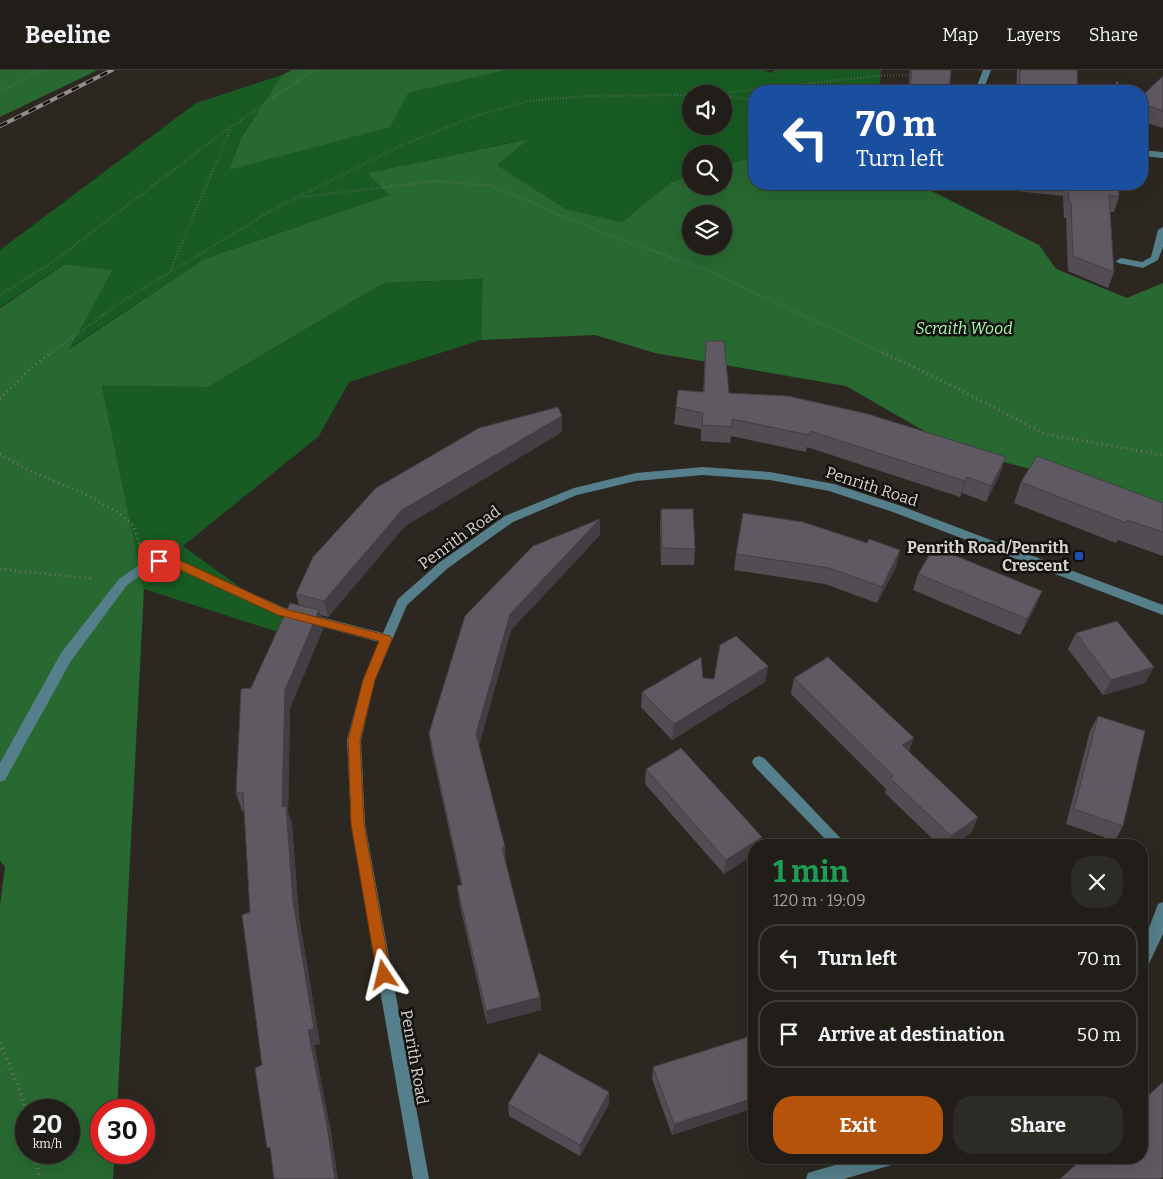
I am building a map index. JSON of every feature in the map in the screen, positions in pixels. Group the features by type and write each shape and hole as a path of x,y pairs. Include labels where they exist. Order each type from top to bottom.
{"street":[{"path":"981,85 987,70"},
{"path":"1148,153 1163,155"},
{"path":"1121,261 1143,265 1155,258 1163,230"},
{"name":"Penrith Road","path":"421,1179 358,824 354,740 369,680 402,602 444,565 508,519 574,492 636,478 702,471 770,476 830,487 897,510 1163,610"},
{"path":"0,776 66,657 123,582 146,566 159,561 174,562 282,612 386,639"},
{"path":"759,762 834,839"},
{"path":"1148,950 1163,909"},
{"path":"814,1179 867,1164"}],"path":[{"path":"0,91 41,70"},
{"path":"0,295 54,262 231,128 314,70"},
{"path":"766,85 839,80 889,73 918,75"},
{"path":"732,90 748,87"},
{"path":"0,400 2,393 41,360 118,304 276,208 302,197 406,144 472,116 529,101 585,96 682,95"},
{"path":"732,97 748,99"},
{"path":"169,272 231,128"},
{"path":"302,197 438,180 492,186 613,237 705,269 944,382 1045,434 1163,455"},
{"path":"0,454 16,466 105,504 132,524 146,566"},
{"path":"0,569 123,582"},
{"path":"0,1043 23,1099"},
{"path":"37,1164 40,1179"}],"green space":[{"path":"0,70 98,70 0,117"},
{"path":"292,70 507,70 408,93 390,127 229,170 241,138 282,75"},
{"path":"507,70 763,70 771,73 775,70 881,70 880,85 748,85 748,158 732,163 732,145 682,145 682,179 671,182 622,222 566,209 497,165 528,139 367,173 389,195 204,259 68,349 113,270 65,264 0,307 0,250 196,103 282,75 241,138 229,170 408,93"},
{"name":"Scraith Wood","path":"529,139 497,165 566,209 622,222 671,182 682,179 682,195 732,195 732,163 748,158 748,190 930,190 1039,245 1056,269 1127,298 1163,283 1163,503 957,450 846,386 655,353 595,335 481,340 483,279 384,283 208,387 102,386 144,589 118,1099 90,1099 90,1164 114,1164 113,1179 0,1179 0,905 5,867 0,861 0,308 65,264 113,270 69,349 204,259 389,195 367,173"},
{"path":"484,279 481,340 349,382 319,436 183,546 288,622 278,632 144,589 102,386 208,387 384,283"}],"building":[{"path":"912,70 951,70 950,85 910,85"},
{"path":"1020,70 1077,70 1078,85 1020,85"},
{"path":"1163,76 1163,111 1148,106 1148,90"},
{"path":"1068,190 1118,190 1119,197 1109,195 1114,272 1073,256 1071,203 1069,202"},
{"path":"706,341 724,341 729,393 788,396 868,414 1006,457 991,486 967,477 965,481 810,431 809,435 732,419 732,427 702,425 703,413 676,407 678,390 704,392"},
{"path":"558,407 562,416 402,510 324,601 296,594 313,557 376,488 479,428"},
{"path":"1037,456 1163,503 1163,532 1127,520 1126,523 1021,482"},
{"path":"661,509 693,509 695,549 662,548"},
{"path":"743,513 803,522 867,543 869,539 900,550 882,587 829,568 736,554"},
{"path":"600,519 510,614 476,734 505,847 502,848 540,997 486,1011 457,886 462,885 429,733 465,616 533,546"},
{"path":"934,547 1042,591 1027,619 918,574"},
{"path":"290,603 319,610 285,690 282,807 286,806 293,901 314,1029 308,1030 327,1125 335,1179 274,1179 270,1147 267,1148 255,1068 262,1065 242,915 250,912 243,792 236,793 241,689 251,688"},
{"path":"1117,621 1154,667 1111,680 1076,633"},
{"path":"736,636 768,666 674,724 642,692 701,657 703,678 714,679 720,645"},
{"path":"828,657 914,738 902,745 978,817 951,836 890,778 893,776 794,678"},
{"path":"1098,716 1145,731 1123,826 1074,809"},
{"path":"681,748 762,837 759,839 748,839 748,846 726,860 646,769"},
{"path":"748,1037 748,1100 674,1124 653,1067"},
{"path":"539,1053 609,1092 580,1145 508,1104"},
{"path":"1163,1082 1163,1177 1160,1179 1060,1179 1076,1164 1148,1164 1148,1096"}],"railway":[{"path":"0,126 112,70"}],"place":[{"name":"Penrith Road/Penrith Crescent","path":"1079,556"}],"route":[{"path":"159,561 174,562 282,612 386,639 369,680 354,740 358,824 384,975"}]}
